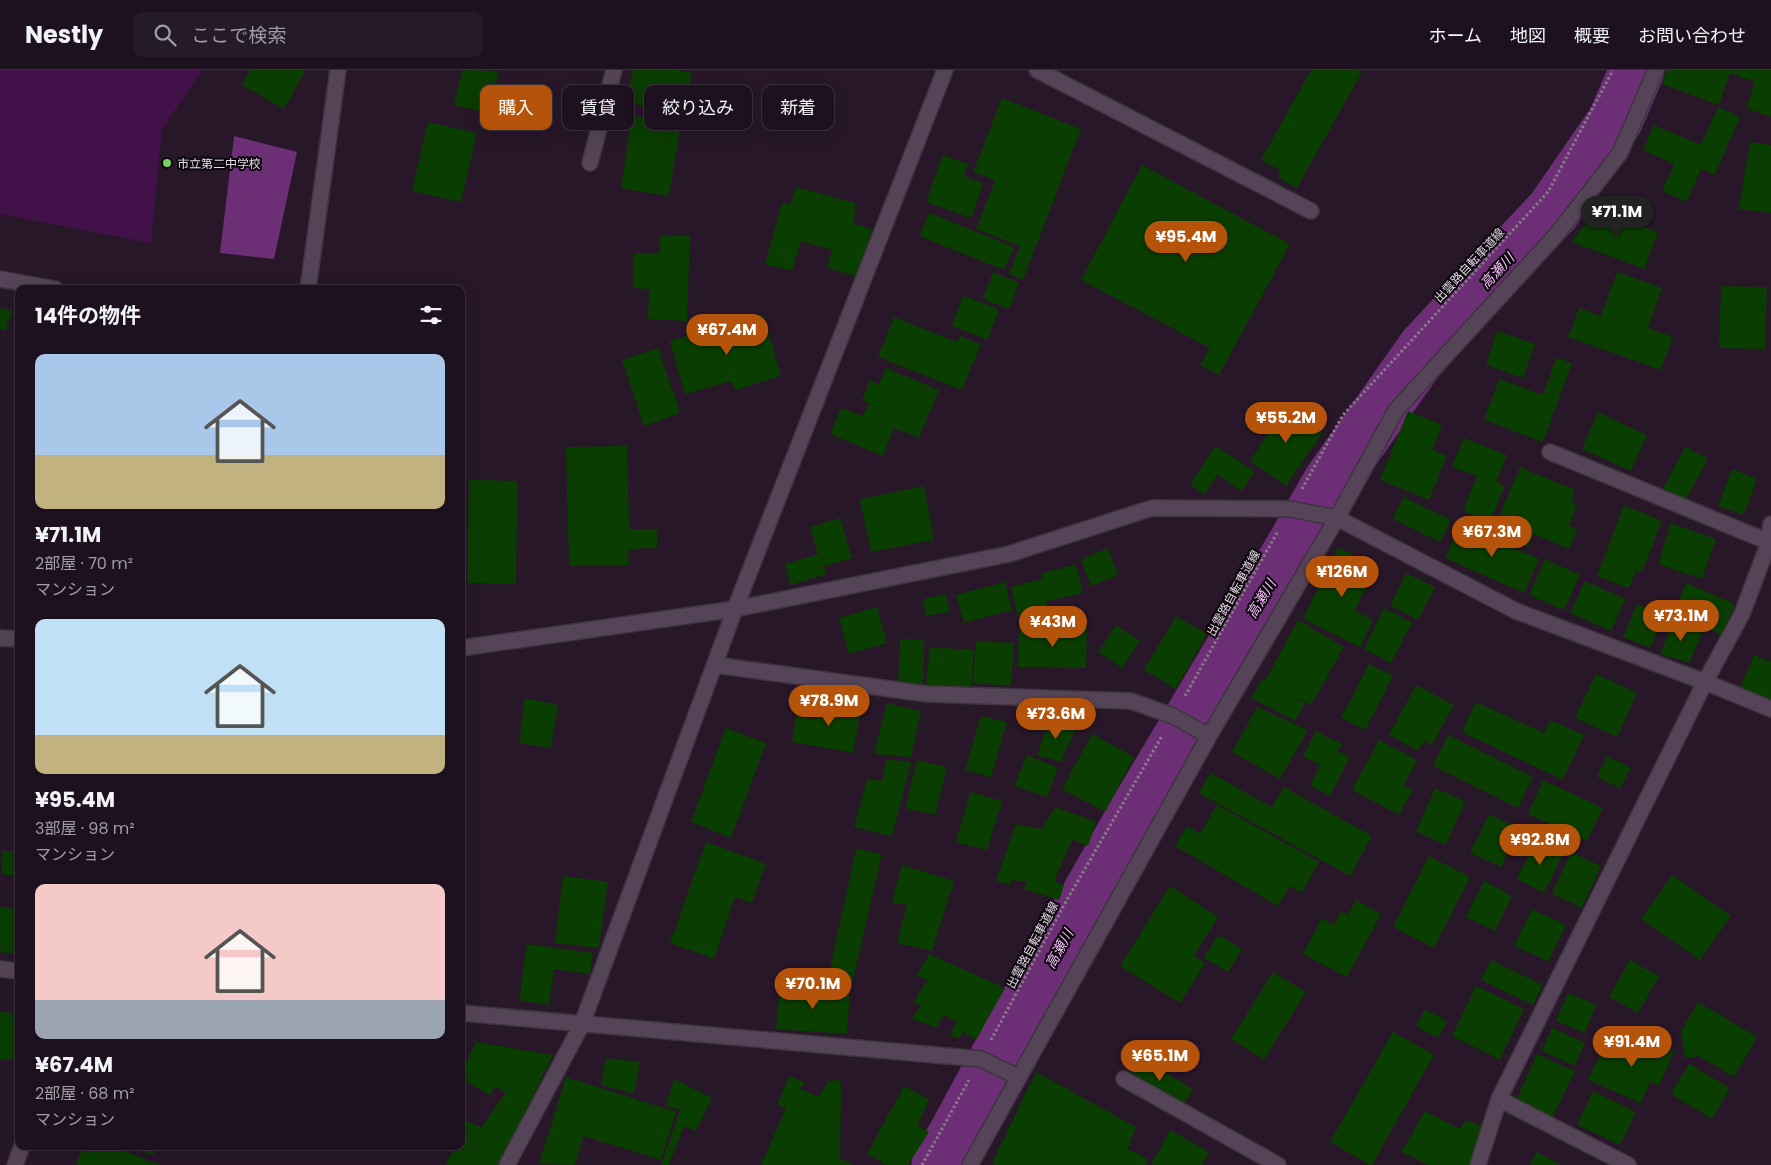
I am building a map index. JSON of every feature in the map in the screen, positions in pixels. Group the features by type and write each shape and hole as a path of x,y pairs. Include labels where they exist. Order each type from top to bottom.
{"street":[{"path":"309,285 338,70"},
{"path":"590,163 614,70"},
{"path":"506,1165 582,1024 735,609 945,70"},
{"path":"1037,70 1311,211"},
{"path":"970,1165 1209,736 1337,518 1396,410 1557,234 1620,153 1656,70"},
{"path":"0,279 33,285"},
{"path":"1550,452 1769,542"},
{"path":"465,647 735,609 1009,554 1152,508 1290,509 1337,518 1516,611 1705,682 1771,709"},
{"path":"1478,1165 1499,1099 1705,682 1742,614 1769,542 1771,524"},
{"path":"0,638 15,639"},
{"path":"715,665 928,694 1131,701 1174,716 1209,736"},
{"path":"0,969 15,971"},
{"path":"465,1013 981,1059 1018,1077"},
{"path":"1124,1079 1278,1165"},
{"path":"1499,1099 1628,1165"},
{"path":"14,1165 20,1150"}],"path":[{"name":"出雲路自転車道線","path":"922,1165 1068,898 1174,716 1343,415 1548,192 1613,70"}],"shaded area":[{"path":"0,70 202,70 162,129 151,243 0,214"},
{"path":"234,136 297,152 274,259 220,253"}],"building":[{"path":"250,70 306,70 284,109 242,85"},
{"path":"462,70 499,71 496,85 480,85 480,111 454,105"},
{"path":"633,70 678,70 692,73 689,85 644,85 644,106 634,104 634,85 630,85"},
{"path":"1311,70 1357,70 1362,72 1297,188 1278,178 1280,170 1261,160"},
{"path":"1667,70 1771,70 1771,117 1746,108 1755,82 1730,73 1719,105 1662,84"},
{"path":"1002,98 1081,129 1023,280 1009,274 1020,246 976,229 995,180 973,172"},
{"path":"1718,107 1740,117 1715,175 1701,169 1687,202 1662,191 1674,164 1643,150 1654,125 1701,145"},
{"path":"634,116 644,118 644,130 680,130 669,196 621,188 630,130 634,130"},
{"path":"428,122 477,133 461,202 412,191"},
{"path":"1750,142 1771,145 1771,213 1739,209"},
{"path":"943,155 968,164 964,176 983,183 971,218 926,202"},
{"path":"1142,165 1290,244 1219,375 1200,365 1210,348 1081,280"},
{"path":"796,187 855,203 854,224 872,229 859,277 827,268 832,250 801,241 792,271 765,264 782,203 790,205"},
{"path":"1596,209 1658,232 1644,269 1572,242"},
{"path":"929,213 1014,247 1004,270 919,236"},
{"path":"660,235 690,236 687,321 648,319 649,289 633,288 634,253 659,254"},
{"path":"993,272 1019,283 1009,309 983,299"},
{"path":"1617,272 1662,288 1648,328 1673,337 1661,370 1568,337 1579,308 1601,316"},
{"path":"1721,286 1767,287 1765,349 1719,348"},
{"path":"963,296 999,309 988,340 952,326"},
{"path":"0,308 12,310 6,331 0,329"},
{"path":"763,314 781,376 735,390 732,381 685,394 670,341"},
{"path":"894,317 957,342 960,336 981,344 962,390 878,357"},
{"path":"1497,331 1535,344 1523,378 1486,365"},
{"path":"658,348 680,413 644,426 622,360"},
{"path":"1556,358 1572,363 1543,442 1484,420 1499,379 1543,395"},
{"path":"886,368 939,390 919,438 894,428 883,456 830,434 841,408 863,416 869,403 862,400 870,380 879,384"},
{"path":"1276,400 1323,432 1286,486 1250,461 1276,422 1266,415"},
{"path":"1408,411 1442,425 1432,450 1447,456 1429,500 1380,480"},
{"path":"1598,412 1647,435 1631,471 1582,449"},
{"path":"1464,438 1507,455 1496,482 1505,486 1490,522 1463,511 1477,476 1452,467"},
{"path":"627,446 629,529 657,529 657,548 628,549 629,565 569,566 566,447"},
{"path":"1215,446 1255,471 1242,491 1217,475 1205,494 1190,485"},
{"path":"1685,447 1708,458 1686,500 1663,489"},
{"path":"1520,467 1575,490 1571,501 1577,505 1569,525 1577,529 1569,549 1534,534 1529,547 1493,532"},
{"path":"1732,469 1757,479 1744,515 1718,506"},
{"path":"469,480 517,481 516,584 467,583"},
{"path":"924,486 934,540 871,552 860,499"},
{"path":"1403,497 1451,520 1440,542 1393,519"},
{"path":"1624,505 1662,521 1642,572 1636,570 1629,588 1597,576"},
{"path":"840,518 852,558 824,566 826,574 791,585 785,564 818,554 810,527"},
{"path":"1671,523 1716,539 1702,579 1658,564"},
{"path":"1461,524 1539,559 1524,593 1445,558"},
{"path":"1338,547 1376,566 1355,611 1373,620 1360,647 1303,619"},
{"path":"1108,548 1118,575 1091,586 1081,559"},
{"path":"1545,559 1580,575 1564,610 1529,595"},
{"path":"1076,565 1083,593 1047,601 1047,609 1018,616 1011,587 1042,579 1041,573"},
{"path":"1406,573 1435,587 1418,620 1390,606"},
{"path":"1585,581 1625,599 1611,631 1570,613"},
{"path":"1005,582 1012,610 964,623 956,595"},
{"path":"1686,583 1735,604 1722,635 1673,615"},
{"path":"946,594 950,612 926,616 923,599"},
{"path":"1637,604 1664,615 1650,648 1623,637"},
{"path":"877,607 887,643 849,654 839,618"},
{"path":"1384,608 1412,622 1391,663 1364,649"},
{"path":"1176,616 1207,634 1176,689 1144,670"},
{"path":"1298,620 1344,647 1311,705 1284,691 1305,703 1295,721 1251,698 1262,679 1265,681"},
{"path":"1674,620 1703,631 1689,663 1660,654"},
{"path":"1116,625 1140,641 1122,668 1098,652"},
{"path":"1019,627 1087,628 1086,668 1018,667"},
{"path":"900,639 924,640 923,686 898,684"},
{"path":"976,641 1014,643 1011,686 973,683"},
{"path":"930,647 974,650 971,691 926,686"},
{"path":"1754,655 1771,662 1771,701 1740,688"},
{"path":"1369,664 1393,676 1365,730 1341,718"},
{"path":"1596,674 1637,693 1617,737 1575,718"},
{"path":"1416,685 1454,705 1432,745 1424,741 1418,751 1389,735"},
{"path":"525,698 558,705 551,748 519,743"},
{"path":"816,701 861,708 853,753 792,742 796,716 813,719"},
{"path":"1476,702 1544,733 1550,720 1584,735 1563,780 1462,732"},
{"path":"887,703 921,711 911,757 874,754"},
{"path":"1257,707 1308,730 1280,779 1232,752"},
{"path":"981,716 1007,722 991,777 965,770"},
{"path":"1051,716 1076,727 1061,762 1037,755"},
{"path":"726,728 766,743 731,838 691,822"},
{"path":"1316,731 1342,744 1338,751 1350,757 1330,796 1310,785 1320,765 1303,756"},
{"path":"1092,734 1134,757 1105,812 1062,789"},
{"path":"1448,735 1533,777 1518,808 1433,766"},
{"path":"1379,740 1417,760 1404,785 1413,790 1399,815 1352,790"},
{"path":"1027,755 1058,768 1047,797 1014,786"},
{"path":"1607,756 1631,768 1620,788 1597,777"},
{"path":"887,759 911,762 892,836 854,827 867,779 882,781"},
{"path":"917,760 947,767 935,815 905,808"},
{"path":"1210,773 1272,807 1284,787 1372,836 1350,876 1199,793"},
{"path":"1543,780 1603,808 1587,841 1528,814"},
{"path":"1435,788 1465,801 1446,845 1416,832"},
{"path":"970,792 1002,801 987,850 956,842"},
{"path":"1217,805 1319,862 1302,893 1290,886 1278,906 1175,846 1187,826 1200,834"},
{"path":"1055,807 1096,822 1088,846 1072,840 1054,881 1064,885 1059,900 1024,889 1027,882 1011,880 1010,885 996,881 1016,824 1042,829"},
{"path":"1489,814 1519,828 1501,867 1470,853"},
{"path":"15,836 15,876 2,874 2,851 13,851"},
{"path":"1537,838 1564,852 1544,893 1517,879"},
{"path":"706,842 766,864 752,903 735,897 714,959 670,943"},
{"path":"856,849 882,854 852,984 827,983"},
{"path":"1571,852 1601,866 1582,908 1552,894"},
{"path":"1429,856 1470,877 1434,948 1393,927"},
{"path":"902,865 954,881 932,951 897,943 907,905 892,902"},
{"path":"1672,875 1731,916 1700,960 1641,919"},
{"path":"563,876 608,882 599,948 555,943"},
{"path":"1484,881 1512,896 1495,931 1466,917"},
{"path":"1170,886 1218,917 1194,956 1205,963 1180,1003 1120,966"},
{"path":"1356,900 1381,914 1347,977 1303,954 1322,918 1334,925 1341,911 1348,915"},
{"path":"0,907 15,908 13,954 0,952"},
{"path":"1532,909 1566,925 1548,962 1514,945"},
{"path":"1218,935 1242,949 1228,972 1204,958"},
{"path":"527,944 593,953 590,974 554,969 549,1005 519,1000"},
{"path":"929,954 1005,988 976,1040 963,1032 959,1039 950,1035 957,1021 942,1015 937,1028 912,1019 921,1005 913,1002 927,980 917,976"},
{"path":"1491,960 1543,985 1533,1005 1481,980"},
{"path":"1630,960 1659,976 1638,1013 1609,997"},
{"path":"1273,972 1306,992 1264,1060 1231,1039"},
{"path":"780,985 850,990 847,1034 776,1029"},
{"path":"1476,986 1524,1009 1500,1060 1452,1036"},
{"path":"1568,993 1596,1005 1585,1033 1556,1021"},
{"path":"1698,1002 1757,1037 1734,1077 1699,1056 1685,1058 1681,1031"},
{"path":"1425,1009 1447,1021 1438,1038 1416,1026"},
{"path":"0,1012 15,1013 15,1060 0,1059"},
{"path":"1552,1028 1585,1043 1575,1066 1542,1051"},
{"path":"1393,1032 1434,1055 1372,1165 1370,1165 1330,1142"},
{"path":"1631,1032 1674,1051 1659,1086 1650,1082 1641,1103 1588,1080 1603,1048 1621,1055"},
{"path":"476,1042 553,1055 499,1165 446,1165 453,1150 465,1150 466,1121 482,1127 506,1092 495,1087 491,1095 465,1082 465,1065"},
{"path":"1537,1054 1575,1071 1552,1118 1516,1101"},
{"path":"1137,1057 1193,1089 1183,1107 1127,1075"},
{"path":"606,1058 640,1062 634,1094 601,1085"},
{"path":"1689,1064 1730,1088 1712,1119 1671,1094"},
{"path":"1036,1072 1136,1127 1128,1149 1149,1160 1146,1165 995,1165 992,1163"},
{"path":"789,1076 805,1082 800,1089 819,1097 828,1081 838,1080 841,1084 840,1158 854,1165 761,1165 786,1108 777,1105"},
{"path":"566,1077 676,1112 661,1160 584,1136 575,1165 539,1164"},
{"path":"674,1079 712,1098 696,1131 684,1126 669,1165 661,1165 680,1110 666,1106"},
{"path":"904,1086 929,1099 918,1126 929,1132 908,1165 887,1165 867,1154"},
{"path":"1593,1091 1636,1112 1620,1145 1577,1125"},
{"path":"1425,1111 1460,1129 1466,1120 1483,1126 1472,1165 1429,1165 1401,1152"},
{"path":"1170,1130 1209,1152 1202,1165 1151,1165"},
{"path":"82,1150 122,1150 160,1165 76,1165"},
{"path":"133,1150 155,1150 154,1155"},
{"path":"1537,1152 1561,1165 1530,1165"}],"waterway":[{"name":"高瀬川","path":"939,1165 1020,1016 1135,814 1331,481 1425,348 1553,211 1615,121 1637,70"}],"place":[{"name":"市立第二中学校","path":"167,163"}]}
